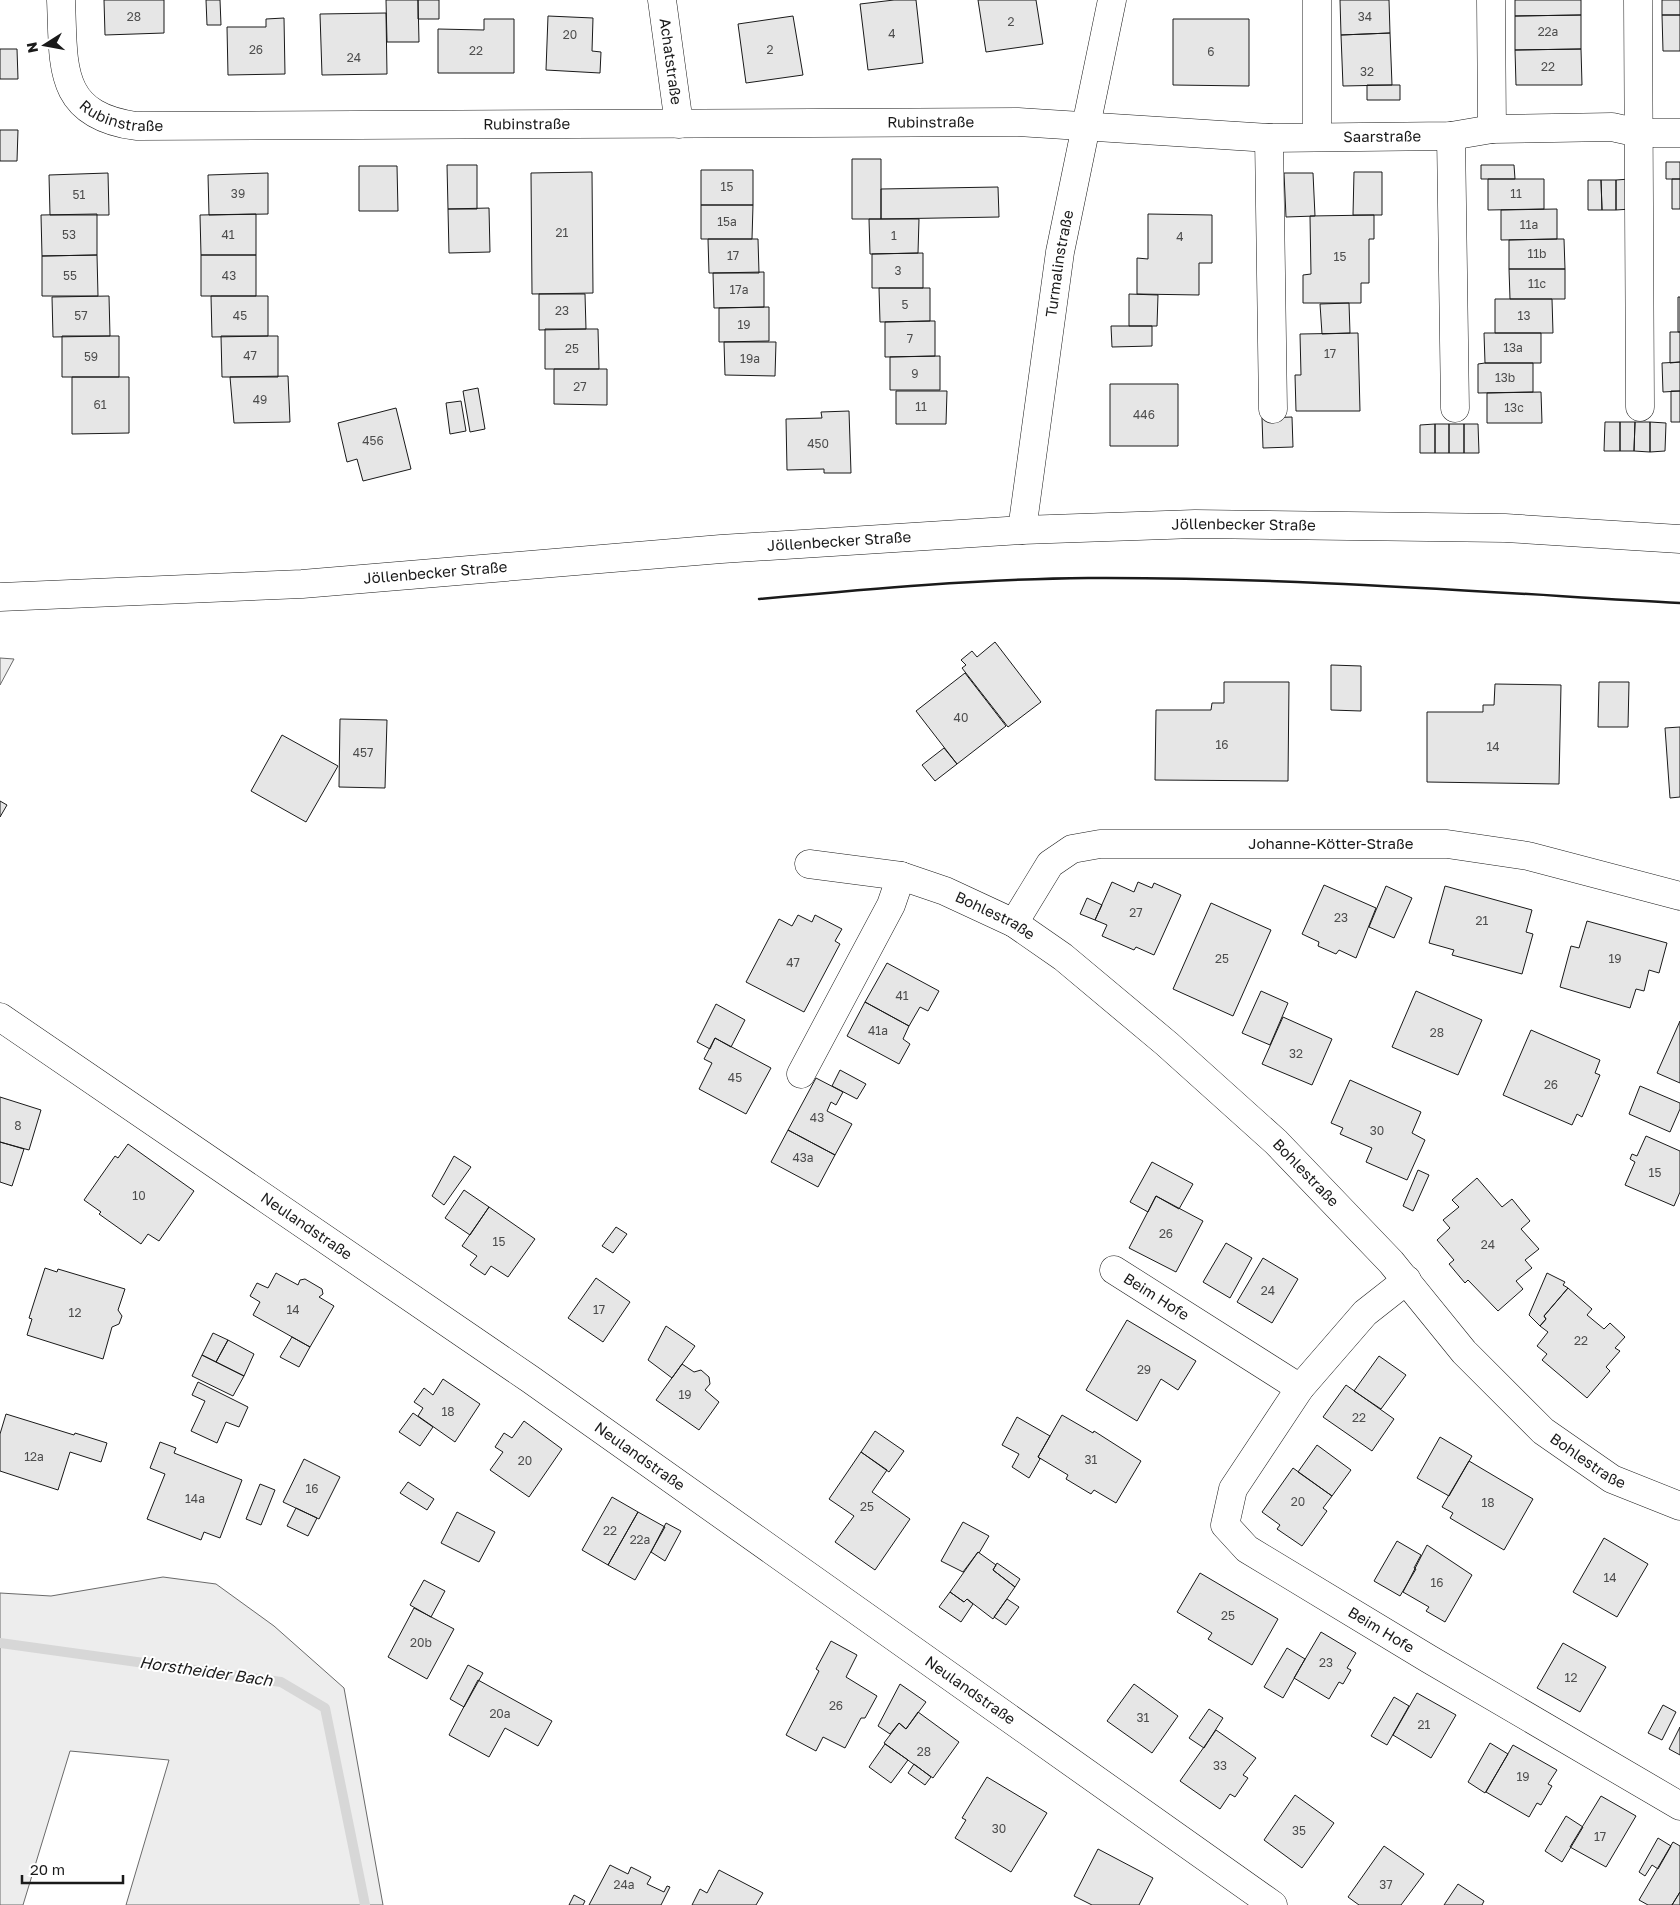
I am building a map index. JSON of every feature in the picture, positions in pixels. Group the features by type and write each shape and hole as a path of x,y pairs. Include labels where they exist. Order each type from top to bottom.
{"street":[{"name":"Rubinstraße","path":"61,0 64,68 76,97 94,114 112,122 136,126 1018,122 1084,128"},
{"name":"Achatstraße","path":"662,0 679,124"},
{"name":"Turmalinstraße","path":"1022,530 1060,252 1084,128 1112,0"},
{"path":"1317,0 1317,137"},
{"path":"1491,0 1492,129"},
{"path":"1638,0 1640,407"},
{"name":"Saarstraße","path":"1084,128 1269,138 1451,136 1492,129 1612,127 1639,133 1680,133"},
{"path":"1451,136 1454,408"},
{"path":"1269,138 1273,409"},
{"name":"Jöllenbecker Straße","path":"0,597 302,584 731,548 1022,530 1195,524 1505,528 1680,539"},
{"name":"Johanne-Kötter-Straße","path":"1014,923 1050,864 1072,849 1100,844 1447,844 1528,856 1680,896"},
{"name":"Bohlestraße","path":"809,864 901,876 945,891 1014,923 1063,957 1152,1031 1269,1135 1407,1280 1464,1352 1544,1431 1612,1479 1680,1506"},
{"path":"801,1074 891,905 901,876"},
{"name":"Neulandstraße","path":"0,1017 522,1374 1272,1905"},
{"name":"Beim Hofe","path":"1114,1270 1300,1388"},
{"name":"Beim Hofe","path":"1407,1280 1365,1313 1300,1388 1233,1489 1225,1525 1247,1549 1437,1664 1680,1806"}],"shaded area":[{"path":"0,658 14,659 0,685"},
{"path":"163,1577 216,1584 274,1626 344,1688 383,1905 126,1905 169,1760 70,1751 23,1905 0,1905 0,1593 51,1596"}],"building":[{"path":"104,0 164,0 164,33 105,35"},
{"path":"206,0 220,0 221,25 207,25"},
{"path":"386,0 418,0 419,42 387,42"},
{"path":"418,0 439,0 439,19 418,19"},
{"path":"894,0 916,0 923,63 868,70 860,4"},
{"path":"978,0 1036,0 1043,44 986,52"},
{"path":"1340,0 1389,0 1390,33 1341,35"},
{"path":"1515,0 1581,0 1581,15 1515,16"},
{"path":"1662,0 1680,0 1680,15 1662,15"},
{"path":"386,13 387,74 322,75 320,14"},
{"path":"1581,15 1581,49 1515,50 1515,16"},
{"path":"1662,15 1680,15 1680,51 1663,51"},
{"path":"548,16 593,18 592,51 601,52 600,73 546,70"},
{"path":"793,16 803,75 746,83 738,24"},
{"path":"284,18 285,74 228,75 227,27 266,27 266,19"},
{"path":"484,19 514,19 514,73 438,73 438,29 484,30"},
{"path":"1173,19 1249,19 1249,86 1173,85"},
{"path":"1390,33 1392,85 1343,86 1341,35"},
{"path":"0,49 17,49 18,79 0,79"},
{"path":"1581,49 1582,85 1516,85 1515,50"},
{"path":"1367,85 1400,85 1400,100 1367,100"},
{"path":"0,130 18,130 17,161 0,161"},
{"path":"852,159 881,159 881,219 852,219"},
{"path":"1666,162 1680,162 1680,179 1666,179"},
{"path":"447,165 477,165 477,209 448,209"},
{"path":"1481,165 1514,165 1515,179 1481,179"},
{"path":"359,166 397,166 398,211 359,211"},
{"path":"701,170 753,170 753,205 701,205"},
{"path":"592,172 593,293 532,294 531,173"},
{"path":"1354,172 1382,172 1382,215 1353,215"},
{"path":"108,173 109,215 50,215 49,175"},
{"path":"268,173 268,214 209,215 208,175"},
{"path":"1284,173 1313,173 1315,216 1286,217"},
{"path":"1488,179 1544,179 1544,209 1488,210"},
{"path":"1630,179 1631,209 1616,210 1616,180"},
{"path":"1672,179 1680,179 1680,209 1672,209"},
{"path":"1588,180 1601,180 1602,210 1588,210"},
{"path":"1601,180 1616,180 1616,210 1602,210"},
{"path":"998,187 999,217 881,219 881,189"},
{"path":"701,205 753,205 752,239 701,239"},
{"path":"489,208 490,252 449,253 448,209"},
{"path":"1557,209 1557,239 1501,240 1501,210"},
{"path":"97,214 97,255 42,256 41,215"},
{"path":"256,214 256,255 201,255 200,215"},
{"path":"1148,214 1212,215 1212,263 1199,263 1199,295 1137,294 1137,258 1148,259"},
{"path":"1374,215 1374,239 1369,239 1369,283 1361,283 1361,303 1303,303 1303,275 1311,274 1310,216"},
{"path":"869,219 919,219 918,253 870,254"},
{"path":"708,239 758,239 759,273 709,273"},
{"path":"1564,239 1565,269 1509,269 1509,240"},
{"path":"923,253 923,288 872,288 872,254"},
{"path":"97,255 98,296 42,296 42,256"},
{"path":"201,255 256,255 256,296 201,296"},
{"path":"1509,269 1565,269 1565,299 1510,299"},
{"path":"764,272 764,307 714,308 713,273"},
{"path":"879,288 930,288 930,321 880,322"},
{"path":"539,294 585,294 586,329 539,330"},
{"path":"1129,294 1158,295 1157,326 1129,326"},
{"path":"109,296 110,336 53,337 52,297"},
{"path":"211,296 268,296 268,336 212,337"},
{"path":"1678,297 1680,297 1680,332 1678,332"},
{"path":"1495,299 1552,299 1553,333 1495,333"},
{"path":"1349,303 1350,333 1322,334 1320,304"},
{"path":"769,307 769,341 719,342 719,308"},
{"path":"935,321 935,356 885,357 885,322"},
{"path":"1111,326 1152,326 1152,346 1112,347"},
{"path":"545,329 598,329 599,369 545,369"},
{"path":"1670,332 1680,332 1680,362 1670,363"},
{"path":"1358,333 1360,411 1296,411 1295,375 1301,375 1300,334"},
{"path":"1484,333 1541,333 1541,363 1485,363"},
{"path":"62,336 119,336 119,377 62,377"},
{"path":"221,336 278,336 278,377 222,377"},
{"path":"724,342 776,342 775,376 725,375"},
{"path":"940,356 940,390 890,390 890,357"},
{"path":"1680,362 1680,391 1663,392 1662,363"},
{"path":"1533,363 1533,392 1478,393 1478,364"},
{"path":"554,369 607,369 607,405 554,404"},
{"path":"288,376 290,422 234,423 230,377"},
{"path":"72,377 129,377 129,433 72,434"},
{"path":"1110,384 1178,384 1178,446 1110,446"},
{"path":"478,388 485,429 470,432 463,391"},
{"path":"896,391 947,391 946,424 896,424"},
{"path":"1671,391 1680,391 1680,422 1671,422"},
{"path":"1541,392 1542,423 1487,423 1487,393"},
{"path":"461,401 466,431 450,434 446,403"},
{"path":"396,408 411,469 363,481 357,459 347,462 338,423"},
{"path":"849,411 851,473 824,473 824,469 787,470 786,419 822,418 821,412"},
{"path":"1292,417 1293,447 1263,448 1262,418"},
{"path":"1605,422 1620,422 1620,451 1604,451"},
{"path":"1620,422 1635,422 1634,451 1620,451"},
{"path":"1635,422 1650,422 1650,452 1634,451"},
{"path":"1650,422 1666,423 1665,451 1650,452"},
{"path":"1435,424 1449,424 1449,453 1435,453"},
{"path":"1435,424 1435,453 1420,453 1420,425"},
{"path":"1449,424 1464,424 1464,453 1449,453"},
{"path":"1464,424 1478,424 1479,453 1464,453"},
{"path":"995,642 1041,702 1008,727 962,668 966,665 961,660 972,651 977,657"},
{"path":"1331,665 1361,666 1361,711 1331,710"},
{"path":"965,673 1006,726 957,764 916,711"},
{"path":"1224,682 1289,682 1288,781 1155,780 1156,710 1211,710 1212,703 1224,703"},
{"path":"1599,682 1629,682 1628,727 1598,727"},
{"path":"1495,684 1561,685 1559,784 1427,782 1427,712 1483,712 1483,705 1494,705"},
{"path":"340,719 387,720 385,788 339,787"},
{"path":"1680,727 1680,797 1670,798 1665,728"},
{"path":"282,735 338,766 306,822 251,791"},
{"path":"944,748 957,764 935,781 922,765"},
{"path":"0,801 7,805 0,817"},
{"path":"1112,882 1134,892 1138,882 1152,888 1154,883 1181,895 1154,955 1136,947 1134,950 1102,936 1107,925 1095,920"},
{"path":"1324,885 1376,908 1356,958 1339,950 1336,954 1318,946 1319,942 1302,934"},
{"path":"1386,886 1412,898 1394,938 1369,927"},
{"path":"1445,886 1532,910 1526,932 1533,934 1522,974 1452,955 1454,950 1429,943"},
{"path":"1087,898 1102,905 1095,920 1080,914"},
{"path":"1211,903 1271,930 1233,1016 1173,989"},
{"path":"798,915 812,922 815,915 842,929 835,941 840,944 804,1012 746,982 779,919 792,926"},
{"path":"1587,921 1667,943 1659,973 1649,970 1644,991 1636,989 1630,1008 1560,987 1571,946 1579,948"},
{"path":"887,963 939,991 928,1011 920,1007 909,1026 865,1002"},
{"path":"1261,991 1288,1003 1270,1045 1242,1033"},
{"path":"1416,991 1482,1020 1458,1075 1392,1047"},
{"path":"865,1002 909,1026 903,1039 910,1044 899,1064 847,1036"},
{"path":"716,1004 745,1020 731,1047 715,1038 710,1049 697,1042"},
{"path":"1283,1017 1332,1039 1312,1085 1262,1064"},
{"path":"1680,1021 1680,1083 1657,1073"},
{"path":"1531,1030 1600,1060 1595,1073 1600,1075 1582,1117 1577,1114 1572,1125 1503,1095"},
{"path":"715,1038 771,1068 746,1114 699,1089 712,1063 704,1059"},
{"path":"840,1070 866,1084 857,1099 832,1086"},
{"path":"816,1078 843,1092 836,1105 831,1102 827,1111 852,1124 835,1155 788,1130"},
{"path":"1350,1080 1421,1112 1412,1133 1425,1140 1407,1180 1366,1162 1372,1148 1340,1134 1343,1128 1331,1123"},
{"path":"1640,1086 1680,1103 1680,1109 1670,1132 1629,1114"},
{"path":"0,1097 41,1110 29,1150 0,1142"},
{"path":"788,1130 835,1155 818,1187 771,1162"},
{"path":"1646,1136 1680,1151 1680,1192 1674,1206 1625,1185 1635,1162 1630,1159 1632,1154 1637,1156"},
{"path":"0,1142 24,1149 12,1186 0,1182"},
{"path":"128,1144 194,1191 159,1241 148,1234 141,1244 99,1214 101,1212 84,1200 115,1156 118,1158"},
{"path":"454,1156 471,1167 444,1205 432,1196"},
{"path":"1152,1162 1193,1184 1179,1209 1156,1196 1148,1212 1130,1202"},
{"path":"1418,1170 1429,1175 1413,1211 1403,1206"},
{"path":"1477,1178 1502,1207 1512,1199 1530,1221 1521,1229 1539,1249 1525,1260 1532,1268 1516,1281 1523,1289 1498,1311 1468,1280 1465,1283 1449,1264 1454,1260 1437,1240 1450,1228 1443,1220 1459,1207 1452,1200"},
{"path":"464,1190 489,1207 470,1235 445,1218"},
{"path":"1156,1196 1203,1221 1176,1272 1129,1248"},
{"path":"489,1207 535,1239 508,1277 491,1266 485,1275 470,1265 477,1256 462,1246"},
{"path":"616,1227 627,1234 613,1253 602,1246"},
{"path":"1226,1243 1252,1258 1230,1298 1203,1282"},
{"path":"1263,1258 1298,1279 1272,1323 1237,1302"},
{"path":"45,1268 57,1272 58,1269 125,1289 118,1310 122,1316 119,1324 112,1327 103,1359 27,1335 32,1319 29,1318"},
{"path":"276,1273 298,1285 300,1280 305,1279 322,1289 323,1294 319,1297 334,1306 310,1347 253,1315 260,1302 250,1296 257,1283 268,1288"},
{"path":"1547,1273 1565,1282 1563,1285 1568,1288 1544,1316 1546,1319 1540,1326 1529,1315"},
{"path":"596,1278 630,1302 603,1342 568,1318"},
{"path":"1568,1288 1592,1309 1587,1315 1604,1329 1610,1323 1625,1337 1615,1348 1620,1351 1606,1367 1610,1371 1587,1398 1542,1360 1547,1354 1537,1346 1548,1332 1540,1326 1546,1319 1544,1316"},
{"path":"1127,1320 1196,1361 1178,1390 1161,1379 1137,1421 1086,1390"},
{"path":"666,1326 695,1346 672,1378 648,1360"},
{"path":"213,1333 228,1340 216,1362 202,1355"},
{"path":"292,1337 310,1347 299,1367 280,1357"},
{"path":"228,1340 254,1354 244,1376 216,1362"},
{"path":"202,1355 244,1376 233,1396 192,1376"},
{"path":"1379,1356 1406,1375 1381,1409 1354,1391"},
{"path":"682,1364 694,1372 701,1370 709,1377 710,1384 705,1390 719,1402 699,1430 656,1400"},
{"path":"443,1379 480,1404 455,1442 418,1416 423,1408 414,1402 424,1388 433,1395"},
{"path":"198,1382 248,1407 239,1427 226,1422 217,1443 191,1431 205,1401 192,1395"},
{"path":"1346,1385 1394,1419 1372,1451 1323,1417"},
{"path":"413,1413 433,1427 420,1446 399,1432"},
{"path":"6,1414 107,1443 101,1462 70,1452 58,1490 0,1471 0,1434"},
{"path":"1062,1415 1093,1433 1094,1431 1141,1461 1116,1503 1094,1490 1091,1494 1066,1479 1068,1475 1038,1457"},
{"path":"1017,1417 1050,1436 1029,1478 1012,1467 1019,1454 1002,1445"},
{"path":"524,1421 562,1449 529,1497 490,1470 503,1452 495,1447 504,1433 512,1438"},
{"path":"875,1431 904,1451 889,1472 861,1452"},
{"path":"1440,1437 1472,1456 1449,1496 1417,1478"},
{"path":"160,1442 176,1448 174,1453 242,1480 220,1538 204,1532 201,1540 147,1519 165,1474 150,1468"},
{"path":"1317,1445 1351,1470 1332,1496 1298,1472"},
{"path":"861,1452 887,1470 872,1492 910,1519 875,1570 835,1542 854,1516 829,1499"},
{"path":"304,1459 340,1477 319,1519 283,1502"},
{"path":"1469,1461 1533,1499 1504,1550 1450,1518 1453,1513 1442,1507"},
{"path":"1293,1468 1332,1496 1323,1508 1327,1511 1302,1546 1277,1529 1280,1525 1262,1512"},
{"path":"408,1482 434,1499 427,1510 400,1493"},
{"path":"260,1484 275,1490 261,1525 246,1519"},
{"path":"612,1497 638,1512 608,1565 582,1550"},
{"path":"296,1508 317,1518 308,1536 287,1526"},
{"path":"457,1512 495,1532 479,1562 441,1543"},
{"path":"638,1512 665,1527 635,1580 608,1565"},
{"path":"963,1522 989,1536 979,1553 963,1572 941,1561"},
{"path":"666,1523 681,1531 665,1561 651,1552"},
{"path":"1604,1538 1648,1564 1617,1617 1573,1592"},
{"path":"1397,1541 1421,1555 1414,1568 1416,1569 1400,1596 1374,1581"},
{"path":"1427,1545 1472,1575 1445,1622 1426,1611 1429,1607 1403,1592"},
{"path":"978,1552 996,1565 993,1570 1015,1587 993,1619 967,1599 964,1602 950,1592"},
{"path":"997,1563 1020,1579 1015,1587 993,1570"},
{"path":"1200,1573 1278,1619 1252,1665 1208,1639 1212,1633 1177,1612"},
{"path":"424,1580 445,1591 431,1617 410,1605"},
{"path":"950,1592 964,1602 967,1599 973,1604 961,1622 939,1607"},
{"path":"1007,1599 1019,1607 1006,1625 994,1617"},
{"path":"414,1608 454,1629 427,1679 388,1657"},
{"path":"1321,1632 1356,1653 1347,1668 1351,1670 1343,1684 1339,1682 1329,1699 1294,1678"},
{"path":"831,1641 857,1655 846,1677 877,1696 865,1718 861,1718 845,1748 823,1737 816,1751 786,1735 819,1671 816,1669"},
{"path":"1563,1643 1606,1667 1580,1712 1537,1688"},
{"path":"1287,1648 1305,1659 1283,1698 1264,1687"},
{"path":"468,1665 483,1673 464,1707 450,1699"},
{"path":"478,1680 552,1721 538,1746 505,1728 489,1757 449,1735"},
{"path":"900,1684 926,1702 906,1729 899,1723 890,1734 878,1726"},
{"path":"1134,1684 1178,1716 1152,1753 1107,1721"},
{"path":"1417,1693 1456,1715 1431,1758 1393,1735"},
{"path":"1394,1697 1409,1706 1387,1745 1371,1736"},
{"path":"1663,1705 1676,1712 1662,1740 1648,1733"},
{"path":"1209,1709 1223,1718 1204,1748 1189,1738"},
{"path":"918,1712 959,1742 933,1778 884,1743 899,1723 906,1729"},
{"path":"1680,1727 1680,1755 1669,1749"},
{"path":"1216,1730 1256,1758 1243,1775 1248,1778 1235,1797 1230,1794 1220,1809 1180,1781"},
{"path":"1490,1743 1508,1754 1485,1793 1468,1782"},
{"path":"885,1744 908,1760 891,1783 869,1767"},
{"path":"1513,1745 1557,1770 1548,1784 1552,1786 1541,1805 1537,1803 1529,1817 1486,1792"},
{"path":"914,1764 931,1777 925,1785 908,1773"},
{"path":"987,1777 1047,1813 1011,1872 955,1838 966,1820 962,1818"},
{"path":"1295,1795 1334,1823 1302,1868 1264,1840"},
{"path":"1601,1796 1636,1816 1606,1867 1570,1847"},
{"path":"1566,1816 1583,1827 1562,1862 1545,1851"},
{"path":"1658,1838 1671,1846 1658,1869 1652,1865 1645,1876 1639,1872"},
{"path":"1673,1842 1680,1846 1680,1892 1672,1905 1648,1905 1639,1900"},
{"path":"1384,1846 1424,1874 1401,1905 1359,1905 1348,1897"},
{"path":"1098,1849 1153,1878 1139,1905 1092,1905 1074,1896"},
{"path":"610,1865 628,1874 631,1867 651,1877 647,1884 664,1892 667,1886 670,1887 661,1905 589,1905"},
{"path":"719,1870 763,1893 756,1905 692,1905 700,1889 707,1893"},
{"path":"1458,1884 1484,1901 1482,1905 1444,1905"},
{"path":"1680,1892 1680,1905 1672,1905"},
{"path":"574,1895 585,1901 583,1905 569,1905"}],"waterway":[{"name":"Horstheider Bach","path":"0,1643 281,1682 325,1708 365,1905"}],"wall":[{"path":"759,599 965,582 1088,578 1162,578 1458,590 1680,603"}]}
